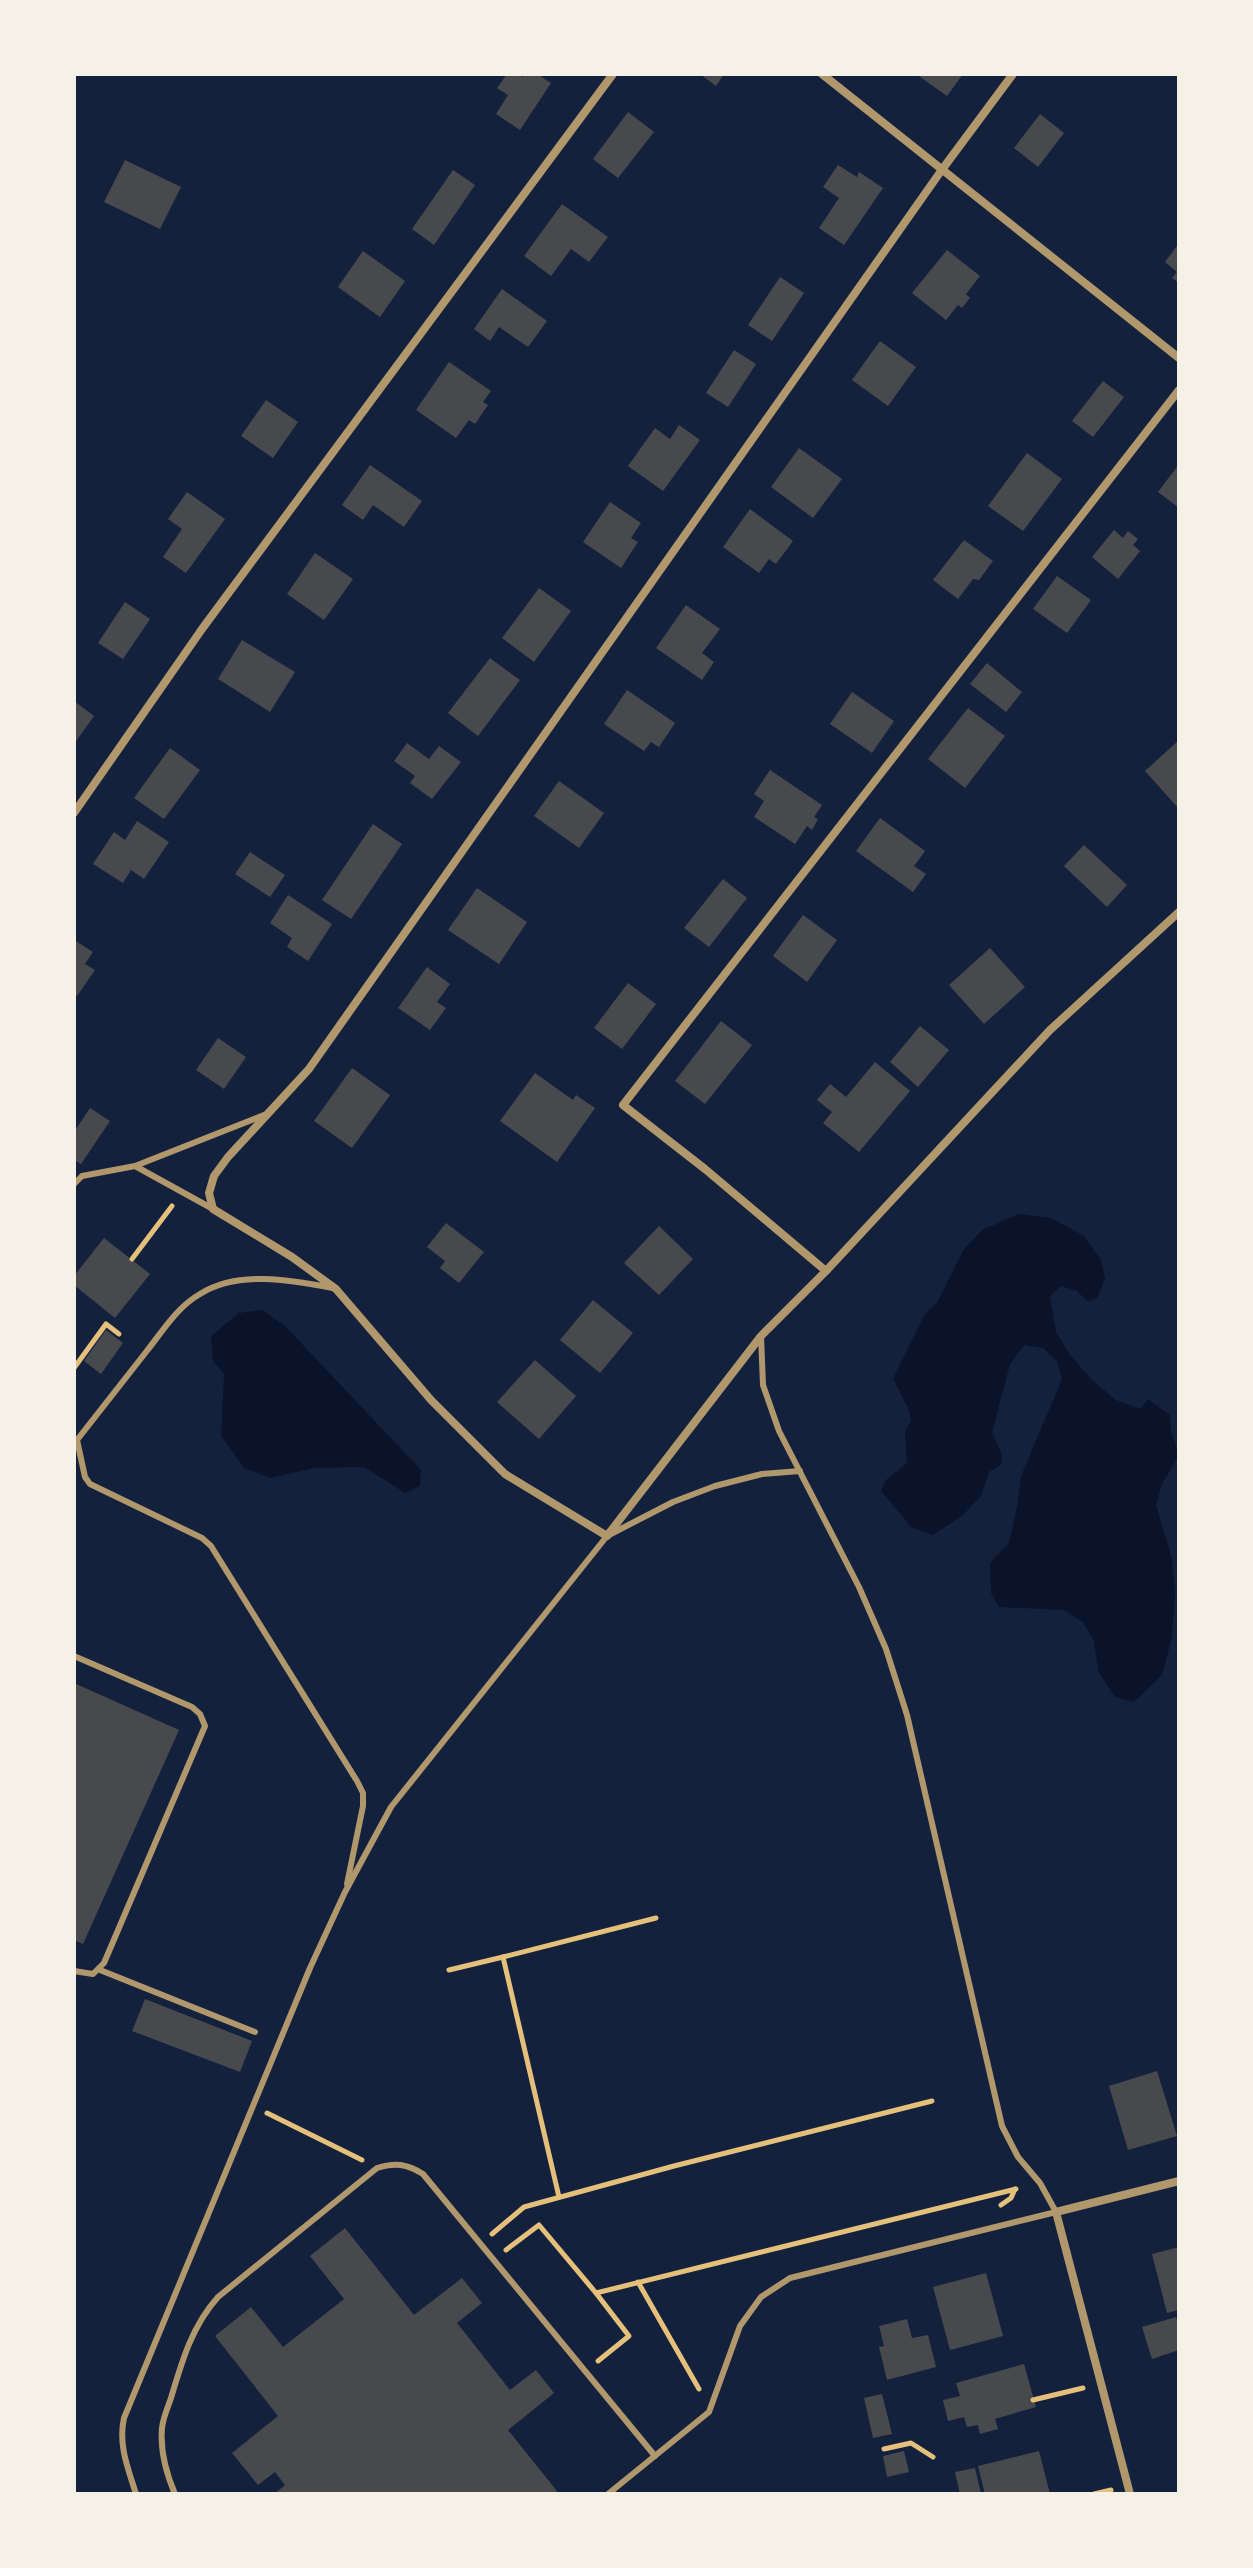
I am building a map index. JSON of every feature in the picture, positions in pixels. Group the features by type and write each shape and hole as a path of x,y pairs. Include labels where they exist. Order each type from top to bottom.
{"street":[{"path":"74,813 202,629 613,74"},
{"path":"822,74 1179,358"},
{"path":"1013,74 941,171 309,1069 214,1176 209,1193 213,1209 292,1257 336,1289 431,1400 505,1474 607,1536 761,1336 826,1271 1050,1030 1179,912"},
{"path":"826,1271 623,1105 1179,390"},
{"path":"1130,2494 1056,2212 1179,2181"}],"lane":[{"path":"74,1184 82,1176 135,1166 268,1114"},
{"path":"135,1166 213,1209"},
{"path":"336,1289 277,1279 229,1283 200,1293 176,1314 76,1440 85,1477 90,1484 202,1538 211,1546 357,1781 363,1793 363,1806 345,1892"},
{"path":"608,2494 709,2412 740,2326 761,2297 790,2278 1056,2212 1040,2183 1018,2157 1002,2126 907,1715 886,1649 859,1587 779,1431 763,1385 761,1336"},
{"path":"136,2494 120,2434 124,2418 310,1968 345,1892 391,1807 607,1536 673,1502 715,1486 762,1474 800,1471"},
{"path":"74,1656 192,1707 200,1714 205,1726 100,1970 93,1974 74,1971"},
{"path":"100,1970 255,2032"},
{"path":"175,2494 162,2451 162,2425 182,2360 204,2312 218,2297 377,2168 390,2163 408,2165 423,2174 655,2456"}],"path":[{"path":"132,1259 182,1192"},
{"path":"74,1368 106,1324 119,1334"},
{"path":"449,1970 656,1918"},
{"path":"503,1957 559,2197"},
{"path":"500,2255 486,2238 524,2207 932,2101"},
{"path":"254,2107 377,2168"},
{"path":"596,2293 1016,2189"},
{"path":"493,2260 539,2225 596,2293 629,2336 585,2372"},
{"path":"638,2282 700,2390"},
{"path":"1033,2400 1083,2388"},
{"path":"884,2449 911,2443 933,2457"},
{"path":"1094,2494 1111,2490"}],"water":[{"path":"1019,1214 1051,1218 1084,1236 1101,1260 1105,1279 1097,1298 1088,1302 1077,1291 1061,1286 1050,1296 1056,1332 1070,1355 1092,1380 1116,1400 1140,1409 1148,1399 1170,1415 1171,1431 1179,1455 1162,1484 1156,1505 1172,1559 1175,1592 1172,1637 1162,1675 1134,1702 1115,1697 1098,1671 1094,1641 1083,1622 1064,1610 999,1607 991,1593 990,1563 1009,1543 1021,1476 1062,1379 1057,1361 1043,1348 1024,1345 1010,1364 992,1433 1002,1455 1001,1465 989,1472 981,1496 963,1515 933,1535 912,1528 881,1491 886,1480 907,1463 905,1432 911,1420 893,1379 925,1314 937,1303 964,1249 982,1230"},
{"path":"262,1310 285,1326 421,1470 420,1486 405,1493 364,1467 315,1468 270,1478 244,1468 221,1436 224,1374 213,1361 211,1336 239,1313"}],"building":[{"path":"507,74 523,77 525,74 537,74 551,83 520,130 496,114 508,95 497,88"},
{"path":"700,74 724,74 716,86"},
{"path":"916,74 963,74 947,96"},
{"path":"628,112 654,132 618,178 593,159"},
{"path":"1040,114 1064,133 1038,167 1014,148"},
{"path":"125,160 181,187 160,229 104,202"},
{"path":"838,165 857,177 859,172 883,188 844,245 819,228 839,198 823,187"},
{"path":"453,170 475,185 434,245 412,229"},
{"path":"562,204 608,237 589,262 571,249 551,276 524,256"},
{"path":"1179,243 1179,283 1172,278 1177,272 1165,262"},
{"path":"947,250 980,276 966,294 970,298 962,308 958,305 946,320 912,293"},
{"path":"363,251 405,281 380,317 338,287"},
{"path":"780,277 804,293 772,341 748,325"},
{"path":"502,289 547,321 528,347 499,327 490,341 474,329"},
{"path":"880,341 916,367 888,406 852,380"},
{"path":"734,350 756,364 728,407 706,393"},
{"path":"449,362 491,391 483,402 488,405 475,424 469,420 456,438 416,410"},
{"path":"1103,381 1124,397 1093,437 1072,421"},
{"path":"266,400 298,422 273,458 241,436"},
{"path":"679,425 700,440 663,491 628,466 655,428 670,439"},
{"path":"799,448 842,479 813,518 771,487"},
{"path":"1027,453 1062,479 1023,531 988,506"},
{"path":"1179,464 1179,508 1158,492"},
{"path":"370,465 422,501 404,527 373,505 363,520 342,505"},
{"path":"187,492 225,519 186,573 163,557 182,529 168,519"},
{"path":"610,502 641,523 631,538 638,542 621,568 583,542"},
{"path":"750,509 793,541 776,564 769,559 759,573 723,547"},
{"path":"1114,530 1123,538 1128,531 1138,539 1133,545 1140,551 1118,579 1092,557"},
{"path":"964,540 993,561 979,580 973,579 958,599 933,580"},
{"path":"315,553 353,579 324,620 287,594"},
{"path":"1057,576 1091,600 1067,633 1033,609"},
{"path":"539,588 571,611 534,662 502,638"},
{"path":"125,602 150,619 123,659 98,643"},
{"path":"686,605 720,629 702,653 714,662 702,680 656,648"},
{"path":"242,640 295,672 270,712 218,679"},
{"path":"490,658 520,680 478,736 448,713"},
{"path":"987,663 1022,692 1006,712 970,684"},
{"path":"627,690 675,723 659,747 651,742 644,751 604,724"},
{"path":"852,692 894,721 872,753 830,724"},
{"path":"74,701 94,716 74,744"},
{"path":"968,708 1005,736 965,788 928,759"},
{"path":"1179,740 1179,809 1145,771"},
{"path":"407,743 429,759 439,746 461,762 432,799 410,783 415,776 394,761"},
{"path":"170,748 200,770 164,819 134,798"},
{"path":"770,770 822,805 814,817 818,819 812,830 807,826 795,844 754,817 764,801 754,794"},
{"path":"559,781 604,813 579,848 534,816"},
{"path":"880,818 925,851 914,866 926,874 913,892 856,851"},
{"path":"137,821 169,842 144,879 131,870 123,883 93,864 114,832 125,840"},
{"path":"373,824 402,844 351,919 322,900"},
{"path":"1084,845 1127,885 1107,907 1064,866"},
{"path":"250,852 285,875 270,897 235,874"},
{"path":"723,879 747,898 709,947 684,928"},
{"path":"477,888 527,922 499,964 448,930"},
{"path":"288,895 332,924 308,961 287,947 292,938 270,923"},
{"path":"803,915 837,940 807,982 773,956"},
{"path":"74,940 93,952 85,964 95,970 77,996 74,994"},
{"path":"990,948 1025,987 984,1024 949,985"},
{"path":"427,967 450,984 437,1002 446,1008 430,1030 398,1008"},
{"path":"628,983 656,1004 622,1049 594,1028"},
{"path":"721,1021 752,1045 705,1104 675,1081"},
{"path":"920,1026 949,1050 918,1087 890,1062"},
{"path":"218,1038 246,1057 224,1089 196,1070"},
{"path":"875,1062 910,1091 859,1152 823,1123 832,1112 817,1100 830,1084 846,1097"},
{"path":"352,1068 390,1095 352,1148 314,1121"},
{"path":"535,1073 573,1100 576,1095 595,1108 557,1162 500,1121"},
{"path":"90,1108 110,1121 81,1164 74,1160 74,1132"},
{"path":"446,1223 484,1252 459,1283 440,1268 445,1261 427,1247"},
{"path":"659,1226 693,1259 659,1295 624,1263"},
{"path":"104,1238 150,1274 115,1318 74,1285 74,1276"},
{"path":"593,1300 633,1333 600,1373 560,1340"},
{"path":"106,1330 123,1343 101,1374 84,1361"},
{"path":"535,1360 576,1396 539,1439 497,1402"},
{"path":"74,1683 179,1730 83,1944 74,1940"},
{"path":"145,1999 252,2041 240,2072 132,2031"},
{"path":"1157,2071 1177,2136 1128,2150 1109,2086"},
{"path":"345,2228 414,2315 462,2278 482,2303 457,2323 510,2390 536,2370 554,2393 508,2430 557,2491 553,2494 274,2494 285,2485 275,2472 258,2485 232,2453 278,2416 215,2336 251,2307 283,2347 344,2299 310,2256"},
{"path":"1179,2247 1179,2310 1167,2313 1152,2254"},
{"path":"986,2273 1003,2336 950,2350 933,2287"},
{"path":"1176,2317 1179,2350 1152,2359 1142,2327"},
{"path":"907,2319 912,2338 928,2335 936,2367 887,2380 879,2347 884,2346 879,2326"},
{"path":"1024,2364 1036,2407 995,2419 998,2429 980,2434 978,2425 967,2427 964,2417 948,2421 943,2400 960,2396 956,2383"},
{"path":"882,2394 892,2434 873,2438 864,2398"},
{"path":"904,2451 909,2472 887,2477 883,2456"},
{"path":"1039,2451 1050,2494 985,2494 978,2466"},
{"path":"975,2468 981,2494 960,2494 955,2472"}]}
